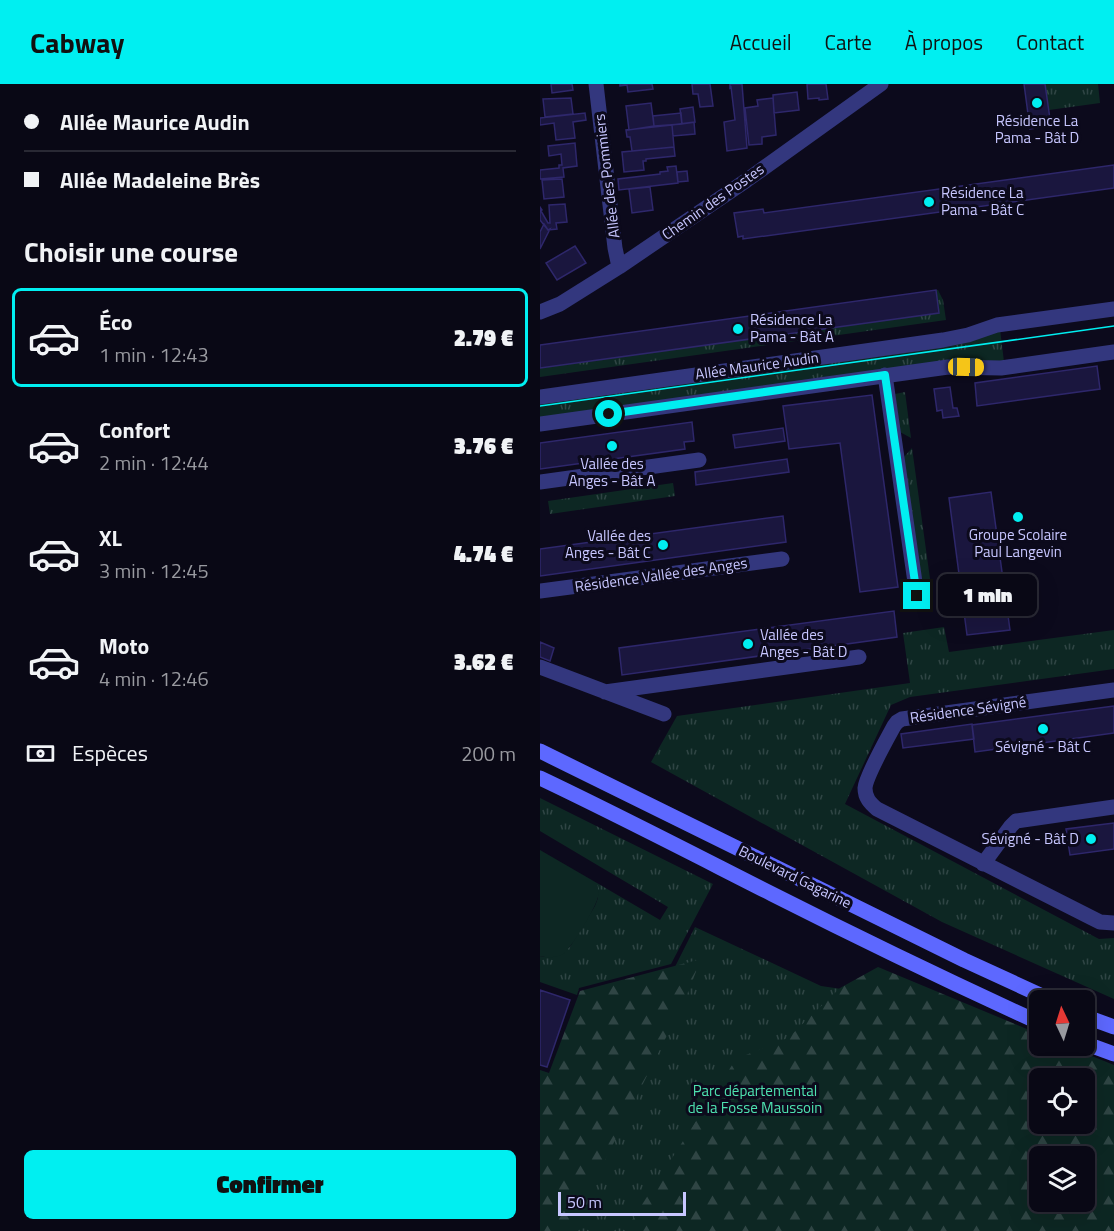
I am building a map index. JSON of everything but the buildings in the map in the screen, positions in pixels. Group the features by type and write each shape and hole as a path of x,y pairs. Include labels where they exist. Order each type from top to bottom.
{"main road":[{"name":"Boulevard Gagarine","path":"540,750 964,960 1030,990"},
{"name":"Boulevard Gagarine","path":"540,778 955,984 1029,1018"},
{"path":"1095,1020 1114,1027"},
{"path":"1095,1047 1114,1054"}],"street":[{"name":"Allée des Pommiers","path":"596,84 619,267"},
{"name":"Chemin des Postes","path":"541,310 560,304 619,267 747,180 881,84"},
{"name":"Allée Maurice Audin","path":"540,396 943,340 968,335 997,325 1114,309"},
{"name":"Allée Maurice Audin","path":"540,423 948,367 1001,368 1114,352"},
{"path":"885,375 917,596"},
{"path":"540,482 699,460"},
{"name":"Résidence Vallée des Anges","path":"540,591 782,559"},
{"path":"605,692 859,657"},
{"path":"540,667 664,714"},
{"name":"Résidence Sévigné","path":"1114,690 902,719 894,726 865,787 870,803 877,809 1100,922 1114,923"},
{"path":"983,864 1011,825 1016,822 1114,807"}],"green space":[{"path":"1045,84 1098,84 1100,103 1049,110"},
{"path":"936,290 943,300 946,320 540,377 540,368 939,313"},
{"path":"1000,329 1004,362 540,419 540,402"},
{"path":"905,392 911,438 900,432 895,394"},
{"path":"912,448 931,586 922,588 904,457"},
{"path":"673,483 675,496 550,514 548,501"},
{"path":"944,627 949,652 1114,630 1114,669 910,697 891,705 845,804 1099,939 1114,938 1114,999 942,922 651,762 677,716 910,683 903,633"},
{"path":"540,798 713,884 671,964 579,988 577,995 540,982 540,956 545,957 570,947 595,906 598,898 597,883 660,920 668,907 540,831"},
{"path":"540,850 597,883 598,889 596,902 578,936 563,954 555,957 540,956"},
{"name":"Parc départemental de la Fosse Maussoin","path":"695,927 821,986 897,997 1061,1068 1029,1068 1029,1134 1095,1134 1095,1083 1114,1091 1114,1231 549,1231 545,1226"},
{"path":"701,959 686,997 570,1231 540,1231 540,1070 549,1073 580,991"},
{"name":"Parc départemental de la Fosse Maussoin","path":"878,967 1029,1030 1029,1056 1092,1056 1114,1065 1114,1231 625,1231 736,1059 788,1038 840,988"}],"tram line":[{"path":"540,406 1114,326"}],"place":[{"name":"Résidence La Pama - Bât D","path":"1037,103"},
{"name":"Résidence La Pama - Bât C","path":"929,202"},
{"name":"Résidence La Pama - Bât A","path":"738,329"},
{"name":"Vallée des Anges - Bât A","path":"612,446"},
{"name":"Groupe Scolaire Paul Langevin","path":"1018,517"},
{"name":"Vallée des Anges - Bât C","path":"663,545"},
{"name":"Vallée des Anges - Bât D","path":"748,644"},
{"name":"Sévigné - Bât C","path":"1043,729"},
{"name":"Sévigné - Bât D","path":"1091,839"}],"route":[{"path":"609,414 885,375 917,596"}]}
